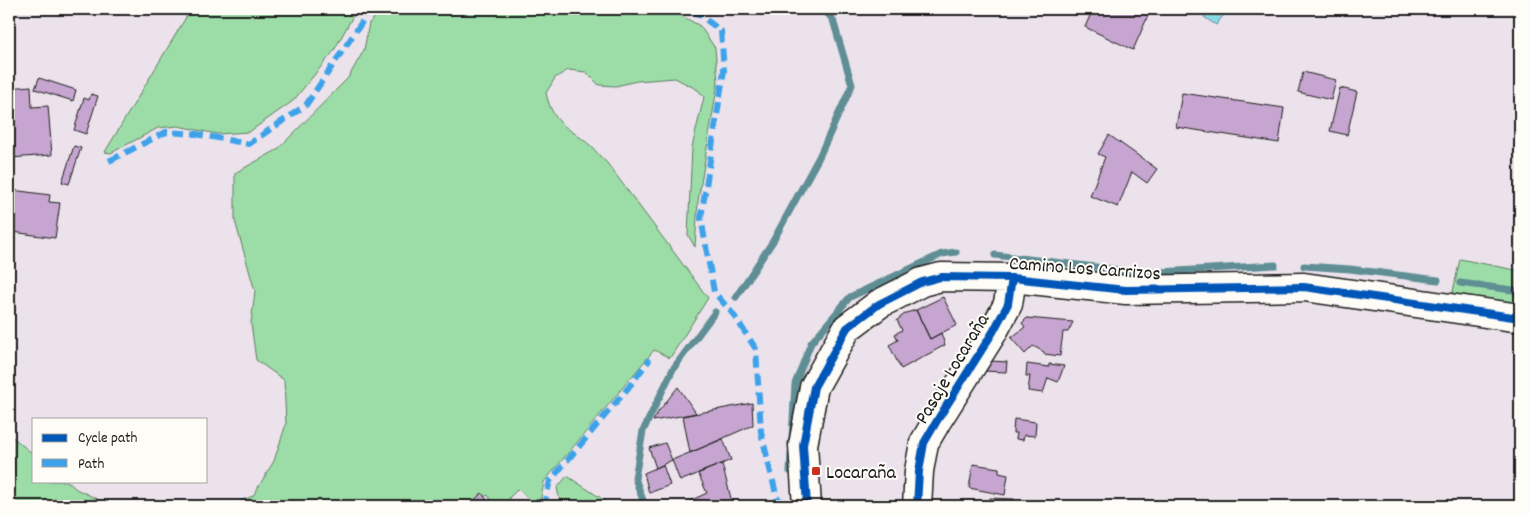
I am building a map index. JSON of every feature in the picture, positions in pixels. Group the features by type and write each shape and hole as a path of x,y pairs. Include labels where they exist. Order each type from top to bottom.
{"street":[{"name":"Camino Los Carrizos","path":"807,506 803,445 814,387 847,328 879,304 922,282 941,277 1012,278 1126,290 1304,286 1520,318"},
{"name":"Pasaje Locaraña","path":"917,506 919,471 924,443 993,332 1008,304 1012,278"}],"green space":[{"path":"191,9 357,9 333,52 293,101 249,132 217,134 178,126 158,128 111,153 105,152"},
{"path":"384,9 669,9 700,26 715,48 718,82 698,201 695,247 688,235 692,147 704,97 698,90 675,78 637,81 616,86 599,85 586,72 568,70 555,78 546,93 549,104 557,119 591,146 607,163 708,298 670,358 654,350 544,482 540,502 532,502 518,489 509,498 515,506 494,506 488,495 465,506 228,506 253,496 274,461 286,424 284,380 256,360 251,323 255,291 235,221 235,173 277,150 348,78 364,50 369,23"},
{"path":"1460,259 1520,271 1520,308 1452,296"},
{"path":"9,434 32,453 32,482 68,482 76,489 110,505 136,506 9,506"},
{"path":"567,476 607,502 610,506 561,506 557,488"}],"water":[{"path":"1209,9 1228,9 1216,25 1204,17"}],"building":[{"path":"1093,9 1151,9 1133,50 1085,27"},
{"path":"1303,72 1336,80 1331,100 1298,92"},
{"path":"39,78 76,90 73,101 35,89"},
{"path":"31,86 32,107 48,106 52,155 10,158 9,88"},
{"path":"1340,88 1357,92 1347,135 1330,131"},
{"path":"1182,93 1284,108 1279,143 1176,127"},
{"path":"91,94 98,96 86,134 74,130 84,98 89,100"},
{"path":"1109,135 1157,169 1147,183 1132,172 1118,207 1090,196 1105,157 1098,154"},
{"path":"74,146 81,148 69,184 62,182"},
{"path":"12,190 50,195 49,202 60,203 55,238 13,232 14,225 10,224 14,197 11,197"},
{"path":"943,297 957,325 930,339 916,310"},
{"path":"916,310 930,339 941,333 945,345 901,369 889,345 898,340 895,334 902,330 897,320 906,313"},
{"path":"1027,318 1073,322 1068,332 1063,332 1060,356 1044,354 1044,352 1033,346 1025,354 1011,338 1025,327 1022,323"},
{"path":"991,361 1007,362 1006,372 983,371"},
{"path":"1027,364 1049,367 1049,364 1064,366 1058,382 1048,378 1043,393 1028,391 1030,376 1026,376"},
{"path":"678,387 696,413 653,421 658,412"},
{"path":"752,403 753,425 690,453 683,416"},
{"path":"1014,419 1036,422 1035,436 1024,435 1023,440 1016,439 1017,433 1013,433"},
{"path":"723,439 731,460 680,481 672,460"},
{"path":"665,443 672,460 656,468 649,448"},
{"path":"722,464 733,506 679,506 707,493 698,473"},
{"path":"973,464 999,468 999,473 1008,475 1005,495 969,488"},
{"path":"663,465 670,485 649,493 644,473"},
{"path":"482,493 491,506 468,506"},
{"path":"990,498 1014,499 1013,506 990,506"}],"waterway":[{"path":"736,297 773,241 819,157 852,85 833,20 824,9"},
{"path":"792,438 795,384 811,343 850,297 942,254 956,252"},
{"path":"995,255 1145,273 1275,265"},
{"path":"1304,266 1350,269 1438,280"},
{"path":"1460,283 1520,291"},
{"path":"645,506 635,478 643,431 673,369 715,312"},
{"path":"790,471 791,453"}],"marked path":[{"path":"109,161 166,132 196,134 249,144 306,105 369,9"},
{"path":"692,9 721,31 724,70 701,218 714,292 733,314 756,349 761,432 777,498 788,506"},
{"path":"550,506 545,501 550,481 650,359"}],"cycle path":[{"path":"807,506 803,445 814,387 847,328 879,304 922,282 941,277 1012,278 1126,290 1304,287 1520,318"},
{"path":"917,506 919,471 924,443 993,332 1008,304 1012,278"}],"place":[{"name":"Locaraña","path":"816,471"}]}
